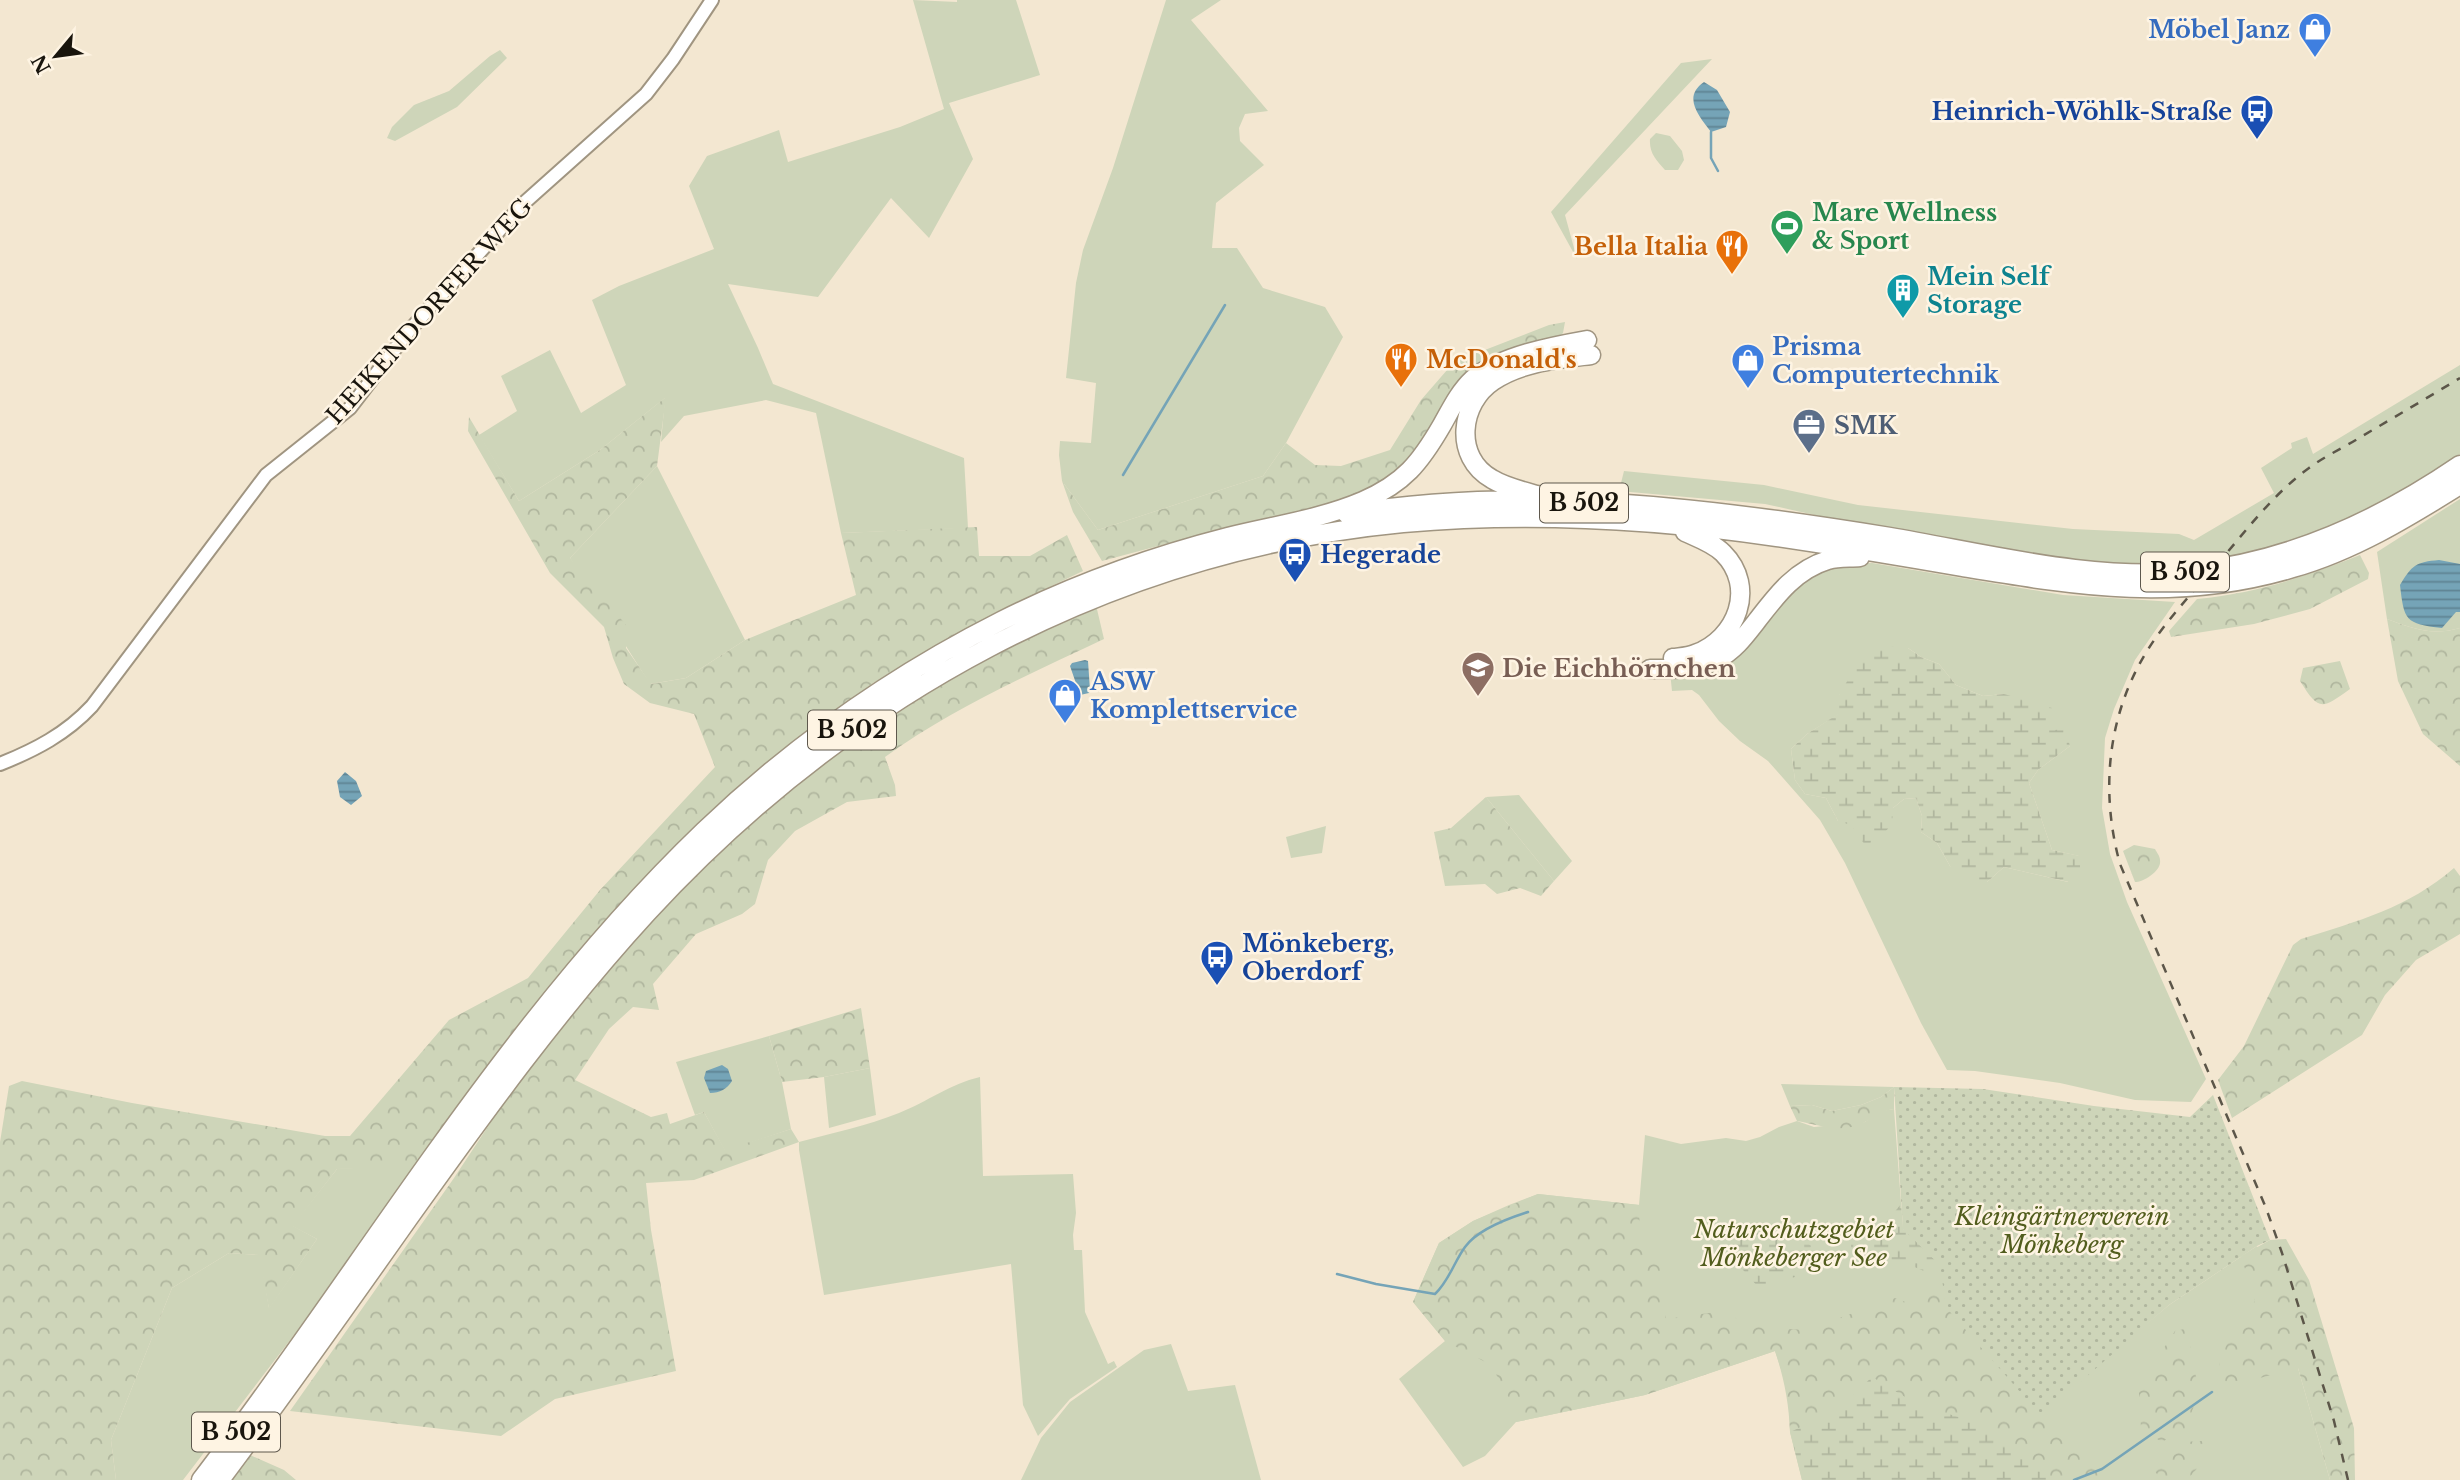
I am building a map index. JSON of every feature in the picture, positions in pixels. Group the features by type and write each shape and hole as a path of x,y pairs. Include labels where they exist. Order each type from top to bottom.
{"highway":[{"path":"1278,526 1359,502 1395,485 1413,470 1427,450 1458,395 1475,377 1488,369 1539,351 1589,347 1495,380 1483,389 1472,404 1464,424 1466,446 1473,461 1489,478 1513,488 1561,501"},
{"name":"B 502","path":"220,1480 462,1117 557,993 671,864 783,761 884,688 948,649 1020,612 1079,586 1163,556 1278,526 1405,506 1492,501 1561,501 1699,511 1769,519 2079,569 2132,573 2180,572 2248,563 2317,542 2391,507 2460,465"},
{"name":"B 502","path":"201,1480 283,1383 498,1094 617,947 684,874 746,816 820,754 894,702 998,642 1088,601 1167,572 1262,546 1360,528 1406,523 1550,518 1669,525 1767,536 2085,586 2132,590 2205,587 2298,567 2344,549 2415,513 2460,485"},
{"path":"1669,525 1722,552 1735,569 1742,590 1737,615 1725,634 1709,647 1694,655 1649,664 1688,668 1717,659 1739,645 1779,591 1796,576 1829,560 1891,555"}],"street":[{"name":"HEIKENDORFER WEG","path":"0,764 35,750 66,731 86,712 266,475 350,408 402,338 524,203 646,94 673,60 712,0"}],"green space":[{"path":"913,0 1016,0 1040,75 949,103 973,159 929,238 891,198 818,297 728,284 773,384 964,458 968,528 841,533 816,413 766,400 684,416 661,442 665,398 600,450 519,501 479,435 517,411 501,376 550,350 581,413 626,385 592,300 619,286 714,249 689,186 707,156 779,130 788,162 900,127 944,109"},
{"path":"1166,0 1221,0 1191,20 1268,111 1245,114 1239,128 1240,141 1264,165 1216,203 1212,248 1237,248 1263,288 1325,307 1343,337 1286,443 1263,476 1098,530 1062,481 1059,455 1060,441 1091,443 1096,383 1066,378 1076,283 1083,250 1113,168"},
{"path":"500,50 507,58 457,107 395,141 387,138 392,127 414,105 449,91"},
{"path":"1712,59 1565,215 1577,259 1551,212 1681,63"},
{"path":"1656,133 1670,136 1682,151 1684,160 1678,170 1665,170 1654,156 1650,139"},
{"path":"1565,322 1563,333 1557,340 1461,379 1444,401 1421,449 1409,467 1358,498 1102,561 1073,512 1062,481 1098,530 1263,476 1286,443 1315,465 1341,466 1390,450 1421,400 1454,362 1549,325"},
{"path":"2460,365 2460,454 2407,489 2334,529 2263,551 2181,566 2092,562 1892,532 1765,504 1619,491 1624,471 1764,485 1858,505 2073,529 2179,534 2194,540 2274,493 2261,468 2292,448 2291,443 2307,437 2313,454"},
{"path":"666,397 657,466 570,558 626,625 626,648 651,684 686,678 745,640 856,595 841,533 977,527 979,556 1030,556 1067,535 1083,571 995,613 873,683 762,770 414,1168 337,1169 293,1226 317,1239 269,1309 259,1255 229,1253 172,1288 111,1440 116,1480 0,1480 0,1142 9,1086 22,1081 325,1136 350,1136 449,1020 528,978 600,890 715,767 694,714 650,703 624,684 604,627 550,573 468,431 469,417 519,501 600,450"},
{"path":"657,466 745,640 686,678 650,684 570,558"},
{"path":"2460,499 2460,628 2423,630 2387,619 2377,552"},
{"path":"2360,555 2369,573 2368,579 2310,609 2254,624 2171,637 2169,631 2197,599 2240,593 2280,583"},
{"path":"1872,563 2063,595 2175,602 2135,660 2114,709 2105,738 2102,808 2110,854 2127,902 2206,1079 2191,1102 2135,1100 2060,1083 1975,1071 1947,1070 1921,1023 1845,863 1820,820 1768,761 1740,741 1719,721 1699,695 1692,690 1672,691 1670,672 1705,668 1776,600 1819,569 1843,564","holes":["1908,648 1939,664 1956,685 1983,696 2004,694 2054,730 2070,746 2038,770 2029,783 2052,850 2079,856 2068,882 2004,867 1987,882 1950,866 1937,843 1921,832 1922,816 1916,798 1904,799 1893,808 1838,821 1826,798 1805,794 1795,780 1791,749 1807,734 1839,714 1839,695"]},
{"path":"1096,605 1104,639 965,707 885,757 896,796 847,802 795,831 768,860 755,904 742,914 696,934 653,984 659,1010 633,1007 609,1029 575,1080 651,1117 667,1113 670,1124 704,1112 725,1150 791,1129 799,1142 694,1180 646,1183 651,1230 676,1371 555,1399 501,1436 290,1411 454,1178 533,1058 665,900 827,755 997,648"},
{"path":"2387,619 2423,630 2460,628 2460,766 2423,734 2398,681"},
{"path":"1880,646 1908,648 1939,664 1956,685 1983,696 2004,694 2052,708 2055,730 2065,729 2070,746 2038,770 2029,783 2052,850 2080,856 2080,869 2069,882 2004,867 1987,882 1968,883 1950,866 1937,843 1921,832 1922,816 1916,798 1904,799 1893,808 1892,825 1875,841 1865,845 1851,825 1838,821 1826,798 1805,794 1795,780 1791,749 1807,734 1838,714 1839,695 1858,663"},
{"path":"2340,661 2350,689 2326,704 2317,702 2300,681 2303,668"},
{"path":"1519,795 1572,861 1554,881 1486,797"},
{"path":"1486,797 1554,881 1541,896 1520,888 1497,894 1485,884 1445,886 1434,832 1451,828"},
{"path":"1326,826 1322,853 1291,858 1286,837"},
{"path":"2134,845 2155,849 2160,860 2155,872 2138,882 2135,882 2123,851"},
{"path":"2454,868 2460,876 2460,934 2416,960 2385,995 2362,1035 2232,1118 2218,1080 2244,1046 2293,945 2301,939 2382,912 2437,882"},
{"path":"861,1008 870,1068 782,1082 769,1036"},
{"path":"769,1036 791,1129 725,1151 704,1112 695,1115 676,1062"},
{"path":"870,1068 876,1115 829,1128 824,1077"},
{"path":"980,1077 983,1176 1073,1174 1076,1213 1074,1250 1082,1250 1085,1312 1108,1364 1114,1361 1117,1367 1070,1399 1038,1436 1023,1405 1011,1264 824,1295 799,1150 799,1142 887,1118"},
{"path":"1781,1084 1894,1087 1881,1097 1861,1105 1832,1111 1812,1105 1790,1106"},
{"path":"1894,1087 1894,1109 1846,1128 1830,1128 1797,1121 1790,1106 1812,1105 1832,1111 1861,1105 1881,1097"},
{"name":"Kleingärtnerverein Mönkeberg","path":"1894,1087 1983,1089 2190,1117 2213,1095 2270,1240 2169,1305 2041,1416 1946,1307 1940,1265 1903,1229"},
{"name":"Naturschutzgebiet Mönkeberger See","path":"1894,1109 1903,1229 2120,1346 2169,1305 2257,1246 2298,1368 2330,1480 1802,1480 1790,1432 1789,1402 1784,1378 1775,1351 1645,1395 1516,1422 1485,1456 1463,1467 1399,1379 1445,1341 1413,1302 1439,1243 1473,1221 1538,1194 1639,1205 1645,1135 1681,1144 1726,1138 1746,1141 1797,1121 1814,1127 1865,1122 1880,1111"},
{"path":"414,1168 304,1322 183,1480 116,1480 111,1440 172,1288 229,1253 260,1255 269,1308 317,1239 292,1226 337,1169"},
{"path":"1538,1194 1640,1205 1639,1231 1644,1251 1667,1264 1657,1278 1666,1319 1716,1312 1768,1328 1806,1330 1895,1298 1916,1306 1943,1283 1946,1307 2041,1416 2098,1472 2098,1480 2049,1480 1991,1427 1916,1404 1872,1377 1835,1412 1790,1432 1786,1391 1775,1351 1645,1395 1516,1422 1510,1400 1491,1365 1445,1341 1413,1302 1439,1243 1473,1221"},
{"path":"1901,1204 1903,1229 1940,1265 1924,1271 1905,1263 1870,1269 1851,1251 1851,1233 1884,1225"},
{"path":"1699,1232 1800,1236 1811,1246 1798,1276 1759,1288 1729,1254"},
{"path":"2286,1239 2309,1280 2354,1428 2355,1480 2330,1480 2298,1368 2256,1379 2219,1383 2220,1358 2236,1326 2255,1301 2241,1256 2270,1240"},
{"path":"2194,1327 2189,1354 2200,1389 2186,1428 2162,1442 2141,1429 2139,1393 2175,1331"},
{"path":"1171,1344 1188,1391 1235,1385 1261,1480 1021,1480 1041,1438 1070,1402 1144,1350"},
{"path":"1872,1377 1916,1404 1991,1427 2049,1480 1802,1480 1790,1432 1835,1412"},
{"path":"2203,1441 2208,1456 2187,1480 2162,1480 2152,1468 2181,1442"},
{"path":"250,1455 284,1470 296,1480 229,1480"}],"water":[{"path":"1704,82 1717,90 1730,112 1726,127 1711,132 1693,100 1697,88"},
{"path":"2439,560 2460,564 2460,612 2456,612 2442,628 2420,625 2409,618 2403,606 2400,585 2415,566"},
{"path":"1088,661 1090,690 1089,693 1080,695 1070,666"},
{"path":"345,772 356,781 362,796 351,805 340,797 337,781"},
{"path":"722,1065 728,1069 732,1081 723,1090 710,1093 704,1078 706,1071"}],"waterway":[{"path":"1711,132 1711,158 1718,171"},
{"path":"1123,475 1225,305"},
{"path":"1337,1274 1435,1294 1471,1241 1494,1225 1528,1212"},
{"path":"2074,1480 2102,1469 2212,1392"}],"railway":[{"path":"2348,1480 2334,1421 2266,1208 2120,864 2113,834 2110,773 2119,714 2143,658 2174,614 2261,513 2296,478 2315,464 2460,378"}],"place":[{"name":"Möbel Janz","path":"2315,59"},
{"name":"Heinrich-Wöhlk-Straße","path":"2257,141"},
{"name":"Mare Wellness & Sport","path":"1787,256"},
{"name":"Bella Italia","path":"1732,276"},
{"name":"Mein Self Storage","path":"1903,320"},
{"name":"McDonald's","path":"1401,389"},
{"name":"Prisma Computertechnik","path":"1748,390"},
{"name":"SMK","path":"1809,455"},
{"name":"Hegerade","path":"1295,584"},
{"name":"Die Eichhörnchen","path":"1478,698"},
{"name":"ASW Komplettservice","path":"1065,725"},
{"name":"Mönkeberg, Oberdorf","path":"1217,987"}]}
